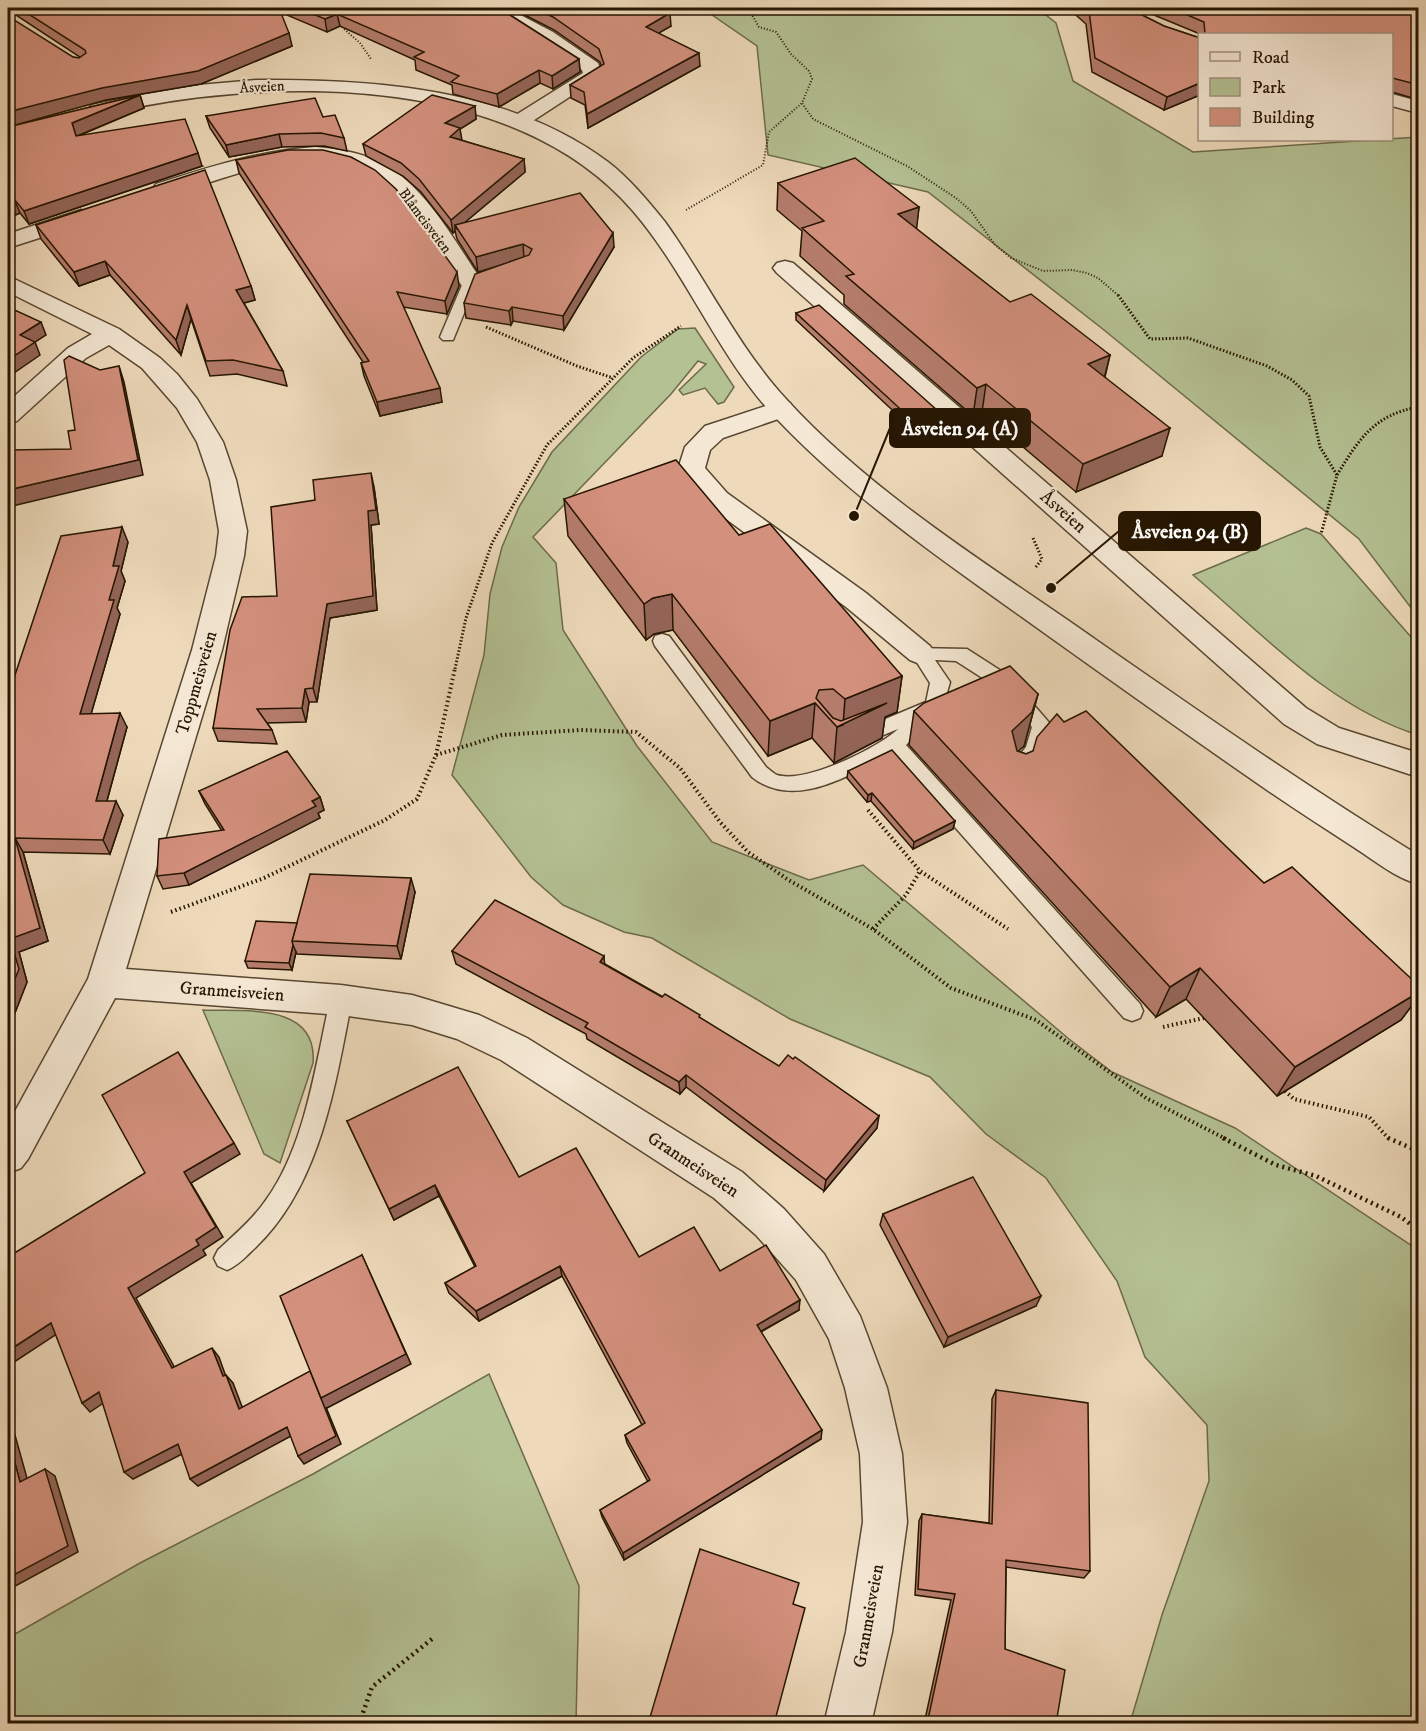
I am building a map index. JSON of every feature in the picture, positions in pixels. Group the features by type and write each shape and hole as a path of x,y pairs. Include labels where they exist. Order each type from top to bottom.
{"street":[{"path":"494,8 546,36 591,67 593,75 518,122"},
{"name":"Åsveien","path":"81,114 201,90 280,85 370,89 431,98 484,111 518,122 589,157 624,185 657,227 763,388 781,409 831,456 953,553 1287,790 1419,872"},
{"path":"1393,100 1419,107"},
{"name":"Blåmeisveien","path":"141,196 271,156 297,153 340,157 384,173 399,186 470,281"},
{"path":"8,241 97,211"},
{"name":"Åsveien","path":"785,268 1295,716 1328,736 1419,765"},
{"name":"Toppmeisveien","path":"8,283 110,334 151,363 188,405 210,442 223,480 233,531 231,556 207,650 105,982 8,1156"},
{"path":"8,415 77,353 110,334"},
{"path":"781,409 714,432 698,447 691,469 717,499 856,600 920,652"},
{"name":"Granmeisveien","path":"105,982 341,1000 412,1010 466,1026 514,1049 728,1185 770,1222 810,1267 846,1330 866,1388 881,1454 885,1522 869,1632 847,1724"}],"lane":[{"path":"448,337 470,281 503,271"},
{"path":"662,641 759,772 771,782 792,784 815,781 894,745 935,705 940,682 920,652"},
{"path":"920,652 960,654 1002,681 1042,726 1035,751 1016,766"},
{"path":"838,747 935,705"},
{"path":"894,745 1131,1011"},
{"path":"227,1258 280,1201 304,1146 326,1070 341,1000"}],"path":[{"path":"681,213 763,165 769,132 802,103 812,78 809,70 790,54 776,32 759,27 748,8"},
{"path":"336,23 360,43 373,65"},
{"path":"802,103 813,119 907,166 919,177 950,193 971,211 1003,254 1036,270 1054,273 1075,270 1103,281 1129,305 1150,339 1188,338 1267,366 1292,381 1309,396 1320,447 1337,476"},
{"path":"459,311 470,320 567,362 613,378"},
{"path":"122,930 264,878 385,820 417,799 436,755 466,618 492,543 547,445 613,378 658,339 687,324"},
{"path":"1321,534 1337,476 1354,446 1377,420 1419,407"},
{"path":"436,755 502,735 580,730 636,732 680,768 720,822 748,852 787,879 873,929 951,988 1036,1020 1146,1098 1276,1165 1316,1176 1401,1217 1419,1230"},
{"path":"868,810 920,871 1016,933"},
{"path":"873,929 906,894 920,871"},
{"path":"1286,1091 1294,1099 1369,1117 1390,1140 1419,1151"},
{"path":"360,1724 372,1687 432,1639"}],"green space":[{"path":"702,8 1037,8 1056,23 1073,81 1193,152 1358,141 1393,141 1393,139 1418,137 1418,617 1359,539 1104,330 928,192 768,155 757,46"},
{"path":"695,328 734,387 724,402 718,404 705,388 683,395 679,390 706,364 698,361 671,394 533,537 556,563 563,630 637,746 712,842 809,880 863,865 1069,1039 1112,1072 1235,1128 1418,1250 1418,1723 1130,1723 1162,1615 1209,1481 1207,1425 1145,1357 1117,1281 1046,1178 986,1134 930,1077 790,1019 652,938 624,932 563,905 531,877 452,775 484,655 490,594 502,547 519,507 552,452 641,357 678,329"},
{"path":"1306,528 1321,534 1418,645 1418,735 1386,723 1326,688 1298,667 1193,575"},
{"path":"203,1010 275,1014 291,1020 304,1029 311,1043 313,1063 280,1163 264,1154"},
{"path":"489,1374 579,1586 576,1723 8,1723 8,1638 140,1563 313,1474"}],"building":[{"path":"19,8 279,8 289,33 198,71 102,88 8,112 8,16 73,57 79,58 86,53 85,50"},
{"path":"298,8 499,8 579,59 552,76 539,70 497,94 451,82 459,76 414,57 424,52 337,14 325,19"},
{"path":"534,8 654,8 670,13 646,27 699,53 587,114 584,92 570,85 604,64 599,49 553,17"},
{"path":"1085,8 1128,8 1164,26 1198,37 1198,84 1167,97 1095,58 1089,11"},
{"path":"1171,8 1419,8 1419,85 1393,78 1393,33 1205,33 1204,22"},
{"path":"140,95 72,123 76,136 185,119 198,153 24,211 14,199 8,203 8,127"},
{"path":"432,95 475,106 445,123 460,128 450,137 524,159 451,220 419,179 401,163 363,144"},
{"path":"315,98 323,117 335,115 344,138 321,133 279,134 226,145 206,116"},
{"path":"288,150 323,150 351,157 375,170 396,189 457,272 445,301 397,292 440,388 377,402 361,363 369,361 236,160"},
{"path":"855,158 919,207 898,214 1010,302 1031,294 1110,355 1088,364 1170,428 1083,464 986,384 977,388 846,276 854,274 802,228 824,221 778,183"},
{"path":"205,170 251,286 236,290 283,371 233,360 206,361 187,305 176,340 105,261 74,272 36,225"},
{"path":"580,193 613,233 563,316 512,307 509,311 464,303 475,274 529,255 532,249 523,244 476,257 455,225"},
{"path":"819,305 947,419 922,429 796,313"},
{"path":"8,307 41,322 20,335 35,342 8,360"},
{"path":"69,356 100,370 119,366 138,460 8,490 8,452 10,450 71,449 68,431 75,430 64,360"},
{"path":"676,460 739,535 770,524 902,676 845,699 833,689 819,690 816,698 833,718 841,721 887,703 837,727 815,703 770,721 672,594 653,598 644,604 564,499"},
{"path":"371,473 376,510 368,511 373,596 327,604 313,688 305,689 302,708 257,709 272,730 213,728 230,630 242,597 277,596 271,507 315,500 313,480"},
{"path":"122,527 113,566 119,566 109,600 114,600 80,714 120,713 96,801 116,801 103,840 15,838 40,928 10,939 19,969 8,996 8,685 12,684 61,536"},
{"path":"1010,666 1038,694 1032,712 1012,731 1017,751 1026,754 1033,751 1037,737 1057,714 1064,722 1086,711 1264,883 1292,867 1419,986 1419,992 1295,1067 1200,968 1170,987 914,711 924,703"},
{"path":"892,750 955,821 914,842 872,793 868,795 848,771"},
{"path":"287,751 320,797 312,801 316,806 184,873 157,876 159,839 224,830 199,791"},
{"path":"310,874 411,878 397,946 292,941"},
{"path":"495,900 604,956 600,962 662,997 665,994 779,1066 788,1055 793,1059 795,1057 879,1116 826,1180 686,1075 679,1082 585,1027 588,1023 452,951"},
{"path":"256,921 297,923 289,963 245,961"},
{"path":"178,1052 234,1143 184,1172 216,1227 196,1240 199,1245 128,1288 172,1368 212,1348 223,1376 226,1375 239,1409 310,1371 336,1436 298,1456 287,1427 190,1479 178,1444 124,1472 99,1392 82,1403 51,1323 8,1351 8,1257 145,1173 102,1095"},
{"path":"458,1067 519,1177 576,1148 639,1257 694,1227 720,1271 766,1245 800,1300 757,1325 822,1430 623,1553 600,1510 650,1480 625,1435 645,1423 560,1266 476,1311 445,1283 476,1266 435,1185 389,1209 347,1121"},
{"path":"973,1177 1041,1296 948,1337 883,1214"},
{"path":"362,1255 406,1354 321,1398 280,1296"},
{"path":"996,1390 1088,1403 1090,1571 1006,1560 1005,1649 1065,1670 1056,1724 927,1724 955,1594 918,1589 922,1514 992,1524"},
{"path":"8,1437 20,1482 45,1469 68,1546 8,1578"},
{"path":"700,1549 799,1583 793,1604 805,1608 774,1724 648,1724"}],"place":[{"name":"Åsveien 94 (A)","path":"854,516"},
{"name":"Åsveien 94 (B)","path":"1051,588"}]}
